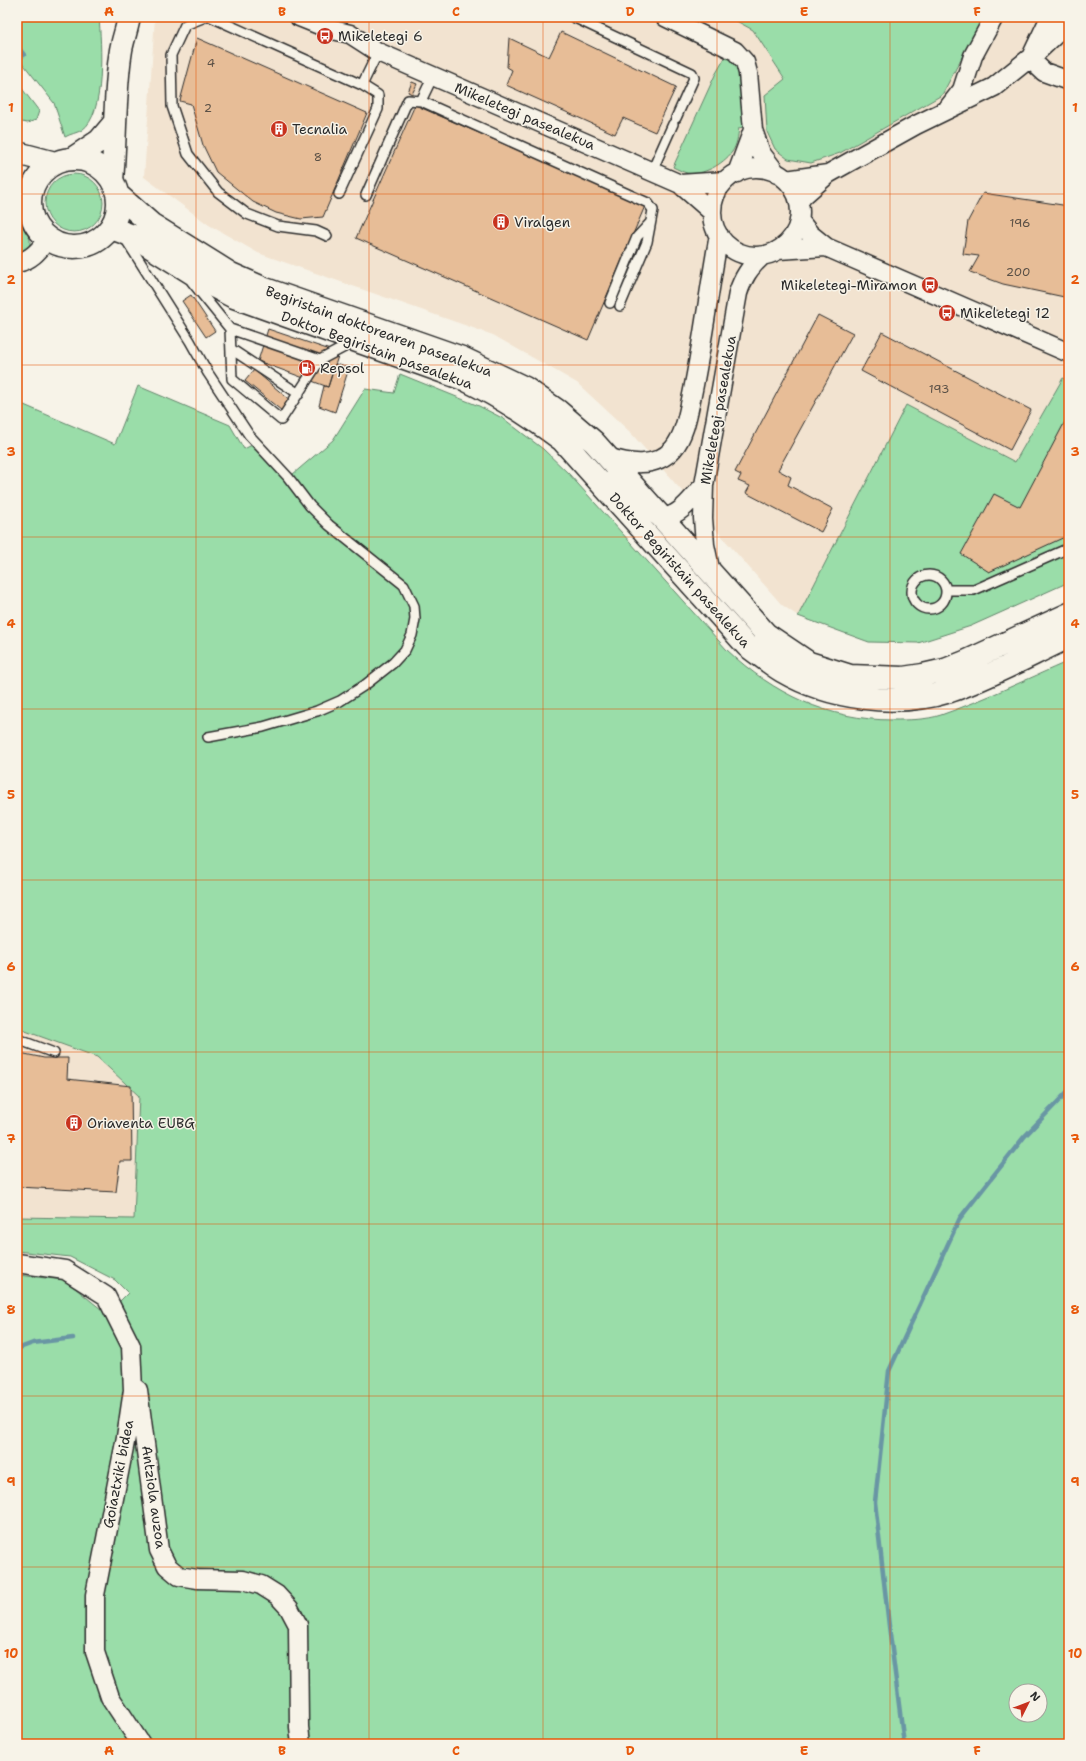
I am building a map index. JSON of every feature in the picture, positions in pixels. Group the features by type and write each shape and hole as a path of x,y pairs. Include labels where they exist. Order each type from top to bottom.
{"main road":[{"path":"115,17 117,39 121,49"},
{"path":"115,122 99,141 41,173 34,184 30,197 30,211 35,224 48,239 65,247 78,247 91,244 117,231 116,218 119,207 115,188 115,122 121,49 127,31 129,17"},
{"path":"17,153 63,161 84,160 95,164 105,171 115,188"},
{"path":"17,180 30,197"},
{"name":"Begiristain doktorearen pasealekua","path":"115,188 151,224 231,274 272,292 462,358 525,388 558,411 594,442 661,517"},
{"name":"Doktor Begiristain pasealekua","path":"117,231 133,236 234,297 466,380 499,396 528,414 562,440 747,646 782,671 819,688 854,697 906,699 926,696 949,691 969,683 1069,637"},
{"name":"Doktor Begiristain pasealekua","path":"661,517 766,634 809,663 850,676 903,678 945,670 1069,614"}],"street":[{"name":"Mikeletegi pasealekua","path":"300,17 329,30 350,34 374,50 680,184 712,212"},
{"path":"665,17 735,52 745,62 748,73 753,130 761,153 794,190 798,202 799,220 795,232 788,243 770,253"},
{"path":"944,111 956,99 962,90 973,56 994,17"},
{"path":"1030,59 1050,17"},
{"path":"798,202 828,174 944,111 994,87 1030,59 1052,37 1068,17"},
{"path":"1030,59 1044,72 1069,81"},
{"path":"753,130 731,177 718,190 714,201 712,212 714,224 719,235 727,245 738,252 750,256 826,247"},
{"path":"731,177 750,169 764,169 781,177 828,174"},
{"name":"Mikeletegi pasealekua","path":"680,184 731,177"},
{"path":"799,220 810,234 826,247 1069,353"},
{"name":"Mikeletegi pasealekua","path":"607,457 625,463 640,464 653,462 671,451 680,438 686,423 697,373 719,235"},
{"path":"17,263 26,261 37,253 48,239"},
{"name":"Mikeletegi pasealekua","path":"711,573 704,524 704,485 738,293 741,281 749,268 770,253"},
{"name":"Doktor Begiristain pasealekua","path":"588,469 611,482 636,505 661,517 673,515 704,485"},
{"name":"Goiaztxiki bidea","path":"17,1263 65,1270 106,1296 131,1346 133,1390 126,1437 95,1595 95,1652 110,1697 141,1744"},
{"name":"Antziola auzoa","path":"131,1346 146,1435 159,1550 168,1566 179,1576 197,1580 243,1580 261,1585 277,1595 289,1608 298,1625 299,1727 301,1744"}],"lane":[{"path":"205,17 185,25 171,55 172,106 188,154 218,192 247,214 278,226 316,231 327,236"},
{"path":"211,17 362,85 378,95 378,109 339,194"},
{"path":"573,17 692,73 694,78 652,171"},
{"path":"362,85 374,50"},
{"path":"421,101 433,76"},
{"path":"366,195 408,100 421,101 648,203 653,210 647,242 620,306"},
{"path":"610,303 636,237 650,222"},
{"path":"117,231 190,341 208,373 249,435 288,477 310,506 328,525 404,585 414,606 415,619 412,635 405,650 393,663 365,685 340,701 317,712 263,727 208,737"},
{"path":"179,265 230,329 320,360"},
{"path":"230,329 232,379 281,420 320,360 356,341"},
{"path":"230,349 299,394"},
{"path":"946,590 974,590 1069,548"},
{"path":"17,1039 54,1053"}],"shaded area":[{"path":"155,17 729,17 753,30 785,80 811,163 840,153 942,95 983,17 1069,17 1069,380 1063,378 1015,462 906,405 798,616 782,605 630,432 577,383 493,335 258,253 209,225 144,177"},
{"name":"Oriaventa EUBG","path":"17,1028 97,1057 139,1096 134,1219 17,1217"}],"green space":[{"path":"17,17 99,17 101,60 98,94 95,109 90,122 82,130 65,137 54,103 17,56"},
{"path":"729,17 983,17 942,95 840,153 811,163 788,159 775,149 767,132 765,95 785,79 753,30"},
{"path":"726,56 734,62 740,73 743,127 739,128 734,149 718,165 700,173 684,172 673,167 715,75"},
{"path":"17,82 39,111 36,120 27,123 17,121"},
{"path":"68,174 80,174 95,182 103,197 103,209 95,224 80,232 68,232 53,224 45,209 45,197 53,182"},
{"path":"17,206 22,226 30,239 30,245 17,254"},
{"path":"400,374 479,406 504,419 543,449 569,474 727,650 764,680 803,702 846,715 869,719 905,720 929,718 973,703 1069,661 1069,1744 17,1744 17,1275 65,1280 107,1314 128,1293 115,1280 70,1257 17,1251 17,1217 134,1219 139,1096 97,1057 17,1028 17,402 115,444 138,386 230,425 244,449 252,445 286,480 333,440 365,389 394,393"},
{"path":"1063,378 1069,380 1069,582 971,626 918,643 869,642 798,616 906,405 1015,462"}],"building":[{"path":"561,32 676,87 655,132 623,118 615,134 506,85 512,70 507,67 509,38 549,57"},
{"name":"Tecnalia","path":"197,38 367,113 323,217 301,219 276,213 253,202 216,172 203,145 191,104 180,101"},
{"path":"412,82 417,84 412,94 408,92"},
{"name":"Viralgen","path":"415,105 645,206 588,340 356,238"},
{"path":"983,193 1069,206 1069,298 1003,284 970,272 979,256 963,254 968,221"},
{"path":"191,295 215,331 206,337 182,301"},
{"path":"818,315 853,333 778,470 791,477 788,485 833,509 821,532 746,493 750,486 738,481 741,475 735,472"},
{"path":"268,329 339,353 328,387 258,361"},
{"path":"882,332 1031,410 1010,450 861,371"},
{"path":"335,364 349,368 335,412 319,406 324,386 328,387"},
{"path":"254,370 291,401 282,411 245,381"},
{"path":"1069,414 1069,535 989,572 961,554 994,494 1020,507"},
{"name":"Oriaventa EUBG","path":"20,1053 44,1058 68,1058 67,1079 131,1086 132,1161 120,1161 116,1192 17,1187 17,1084 20,1085"}],"waterway":[{"path":"17,46 24,55"},
{"path":"904,1744 875,1502 889,1371 960,1218 1024,1137 1069,1090"},
{"path":"17,1349 33,1343 73,1338"}],"place":[{"name":"Mikeletegi 6","path":"325,36"},
{"name":"Tecnalia","path":"279,129"},
{"name":"Viralgen","path":"501,222"},
{"name":"Mikeletegi-Miramon","path":"930,285"},
{"name":"Mikeletegi 12","path":"947,313"},
{"name":"Repsol","path":"307,368"},
{"name":"Oriaventa EUBG","path":"74,1123"}]}
